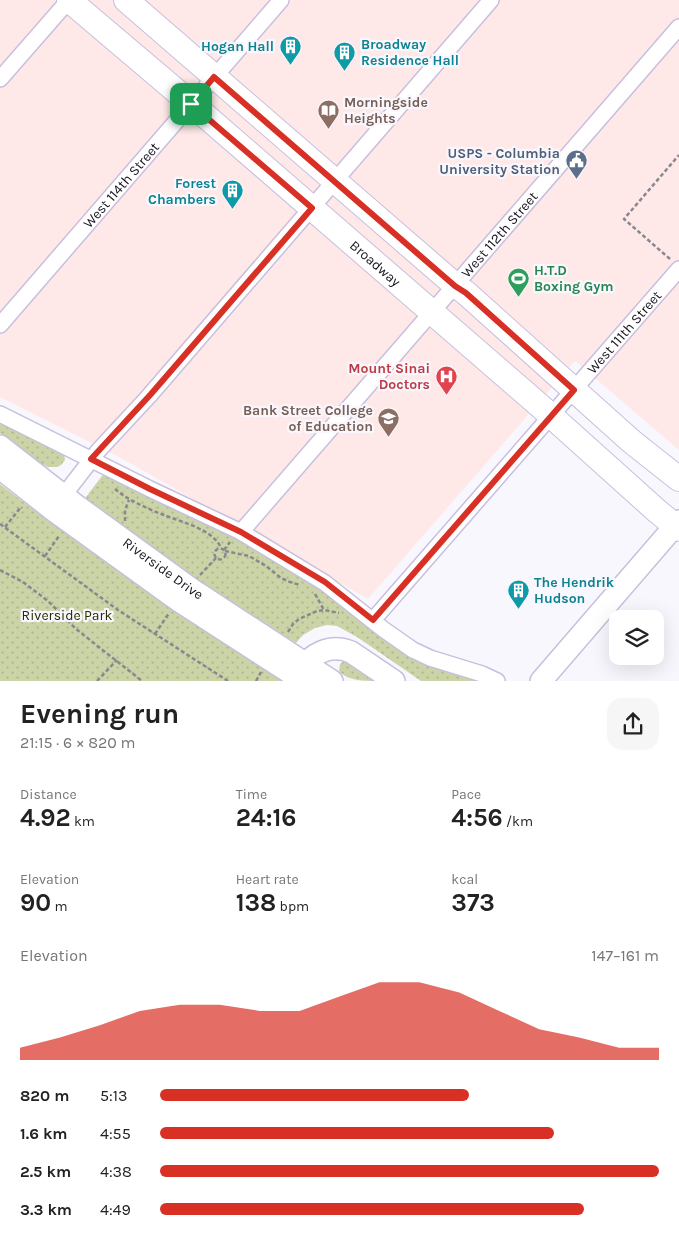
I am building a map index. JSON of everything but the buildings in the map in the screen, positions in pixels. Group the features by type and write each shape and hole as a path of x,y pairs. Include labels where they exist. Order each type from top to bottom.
{"main road":[{"name":"Broadway","path":"69,0 552,416 657,511 678,525"},
{"path":"126,0 455,286 466,293 510,331 631,441 679,479"},
{"name":"Riverside Drive","path":"0,446 58,502"},
{"name":"Riverside Drive","path":"0,468 58,502 77,506 190,588 301,674 332,681"},
{"path":"540,681 678,525"},
{"path":"301,674 311,658 331,648 344,648 394,681"}],"street":[{"path":"0,79 69,0"},
{"name":"West 114th Street","path":"0,325 281,0"},
{"path":"58,502 91,459 151,394 491,0"},
{"name":"West 112th Street","path":"241,532 679,27"},
{"name":"West 111th Street","path":"373,620 552,416 675,264"},
{"path":"0,414 241,532 325,582 407,647 419,654 482,674 497,681"}],"path":[{"path":"675,264 624,219 679,155"},
{"path":"112,486 129,499 212,536 220,545 225,555 223,558 216,558 198,577"},
{"path":"5,527 21,507 24,510"},
{"path":"0,524 118,610 228,681"},
{"path":"45,556 60,536 52,531"},
{"path":"223,550 228,544"},
{"path":"216,558 214,554 217,548 250,556 281,578 304,587"},
{"path":"0,570 23,582 48,601 76,630 142,681"},
{"path":"311,590 324,610"},
{"path":"155,634 173,608"},
{"path":"288,632 292,624 317,611"},
{"path":"97,681 117,660"}],"shaded area":[{"path":"0,0 679,0 679,450 575,361 368,599 121,458 0,397"}],"green space":[{"path":"0,420 64,454 65,460 57,467 48,467 40,463 0,433"},
{"path":"105,472 287,563 386,639 487,681 421,681 357,637 337,626 327,625 315,628 303,635 296,643 204,584 89,501 86,497"},
{"name":"Riverside Park","path":"0,484 103,560 282,681 0,681"},
{"path":"344,661 378,681 357,680 347,677 339,671 340,664"}],"place":[{"name":"Hogan Hall","path":"290,65"},
{"name":"Broadway Residence Hall","path":"345,71"},
{"name":"Morningside Heights","path":"328,129"},
{"name":"USPS - Columbia University Station","path":"576,180"},
{"name":"Forest Chambers","path":"232,210"},
{"name":"H.T.D Boxing Gym","path":"518,297"},
{"name":"Mount Sinai Doctors","path":"446,395"},
{"name":"Bank Street College of Education","path":"389,437"},
{"name":"The Hendrik Hudson","path":"518,609"}],"route":[{"path":"214,77 455,286 466,293 574,390 373,620 325,582 241,532 91,459 151,394 312,208 191,104 214,77"}]}
